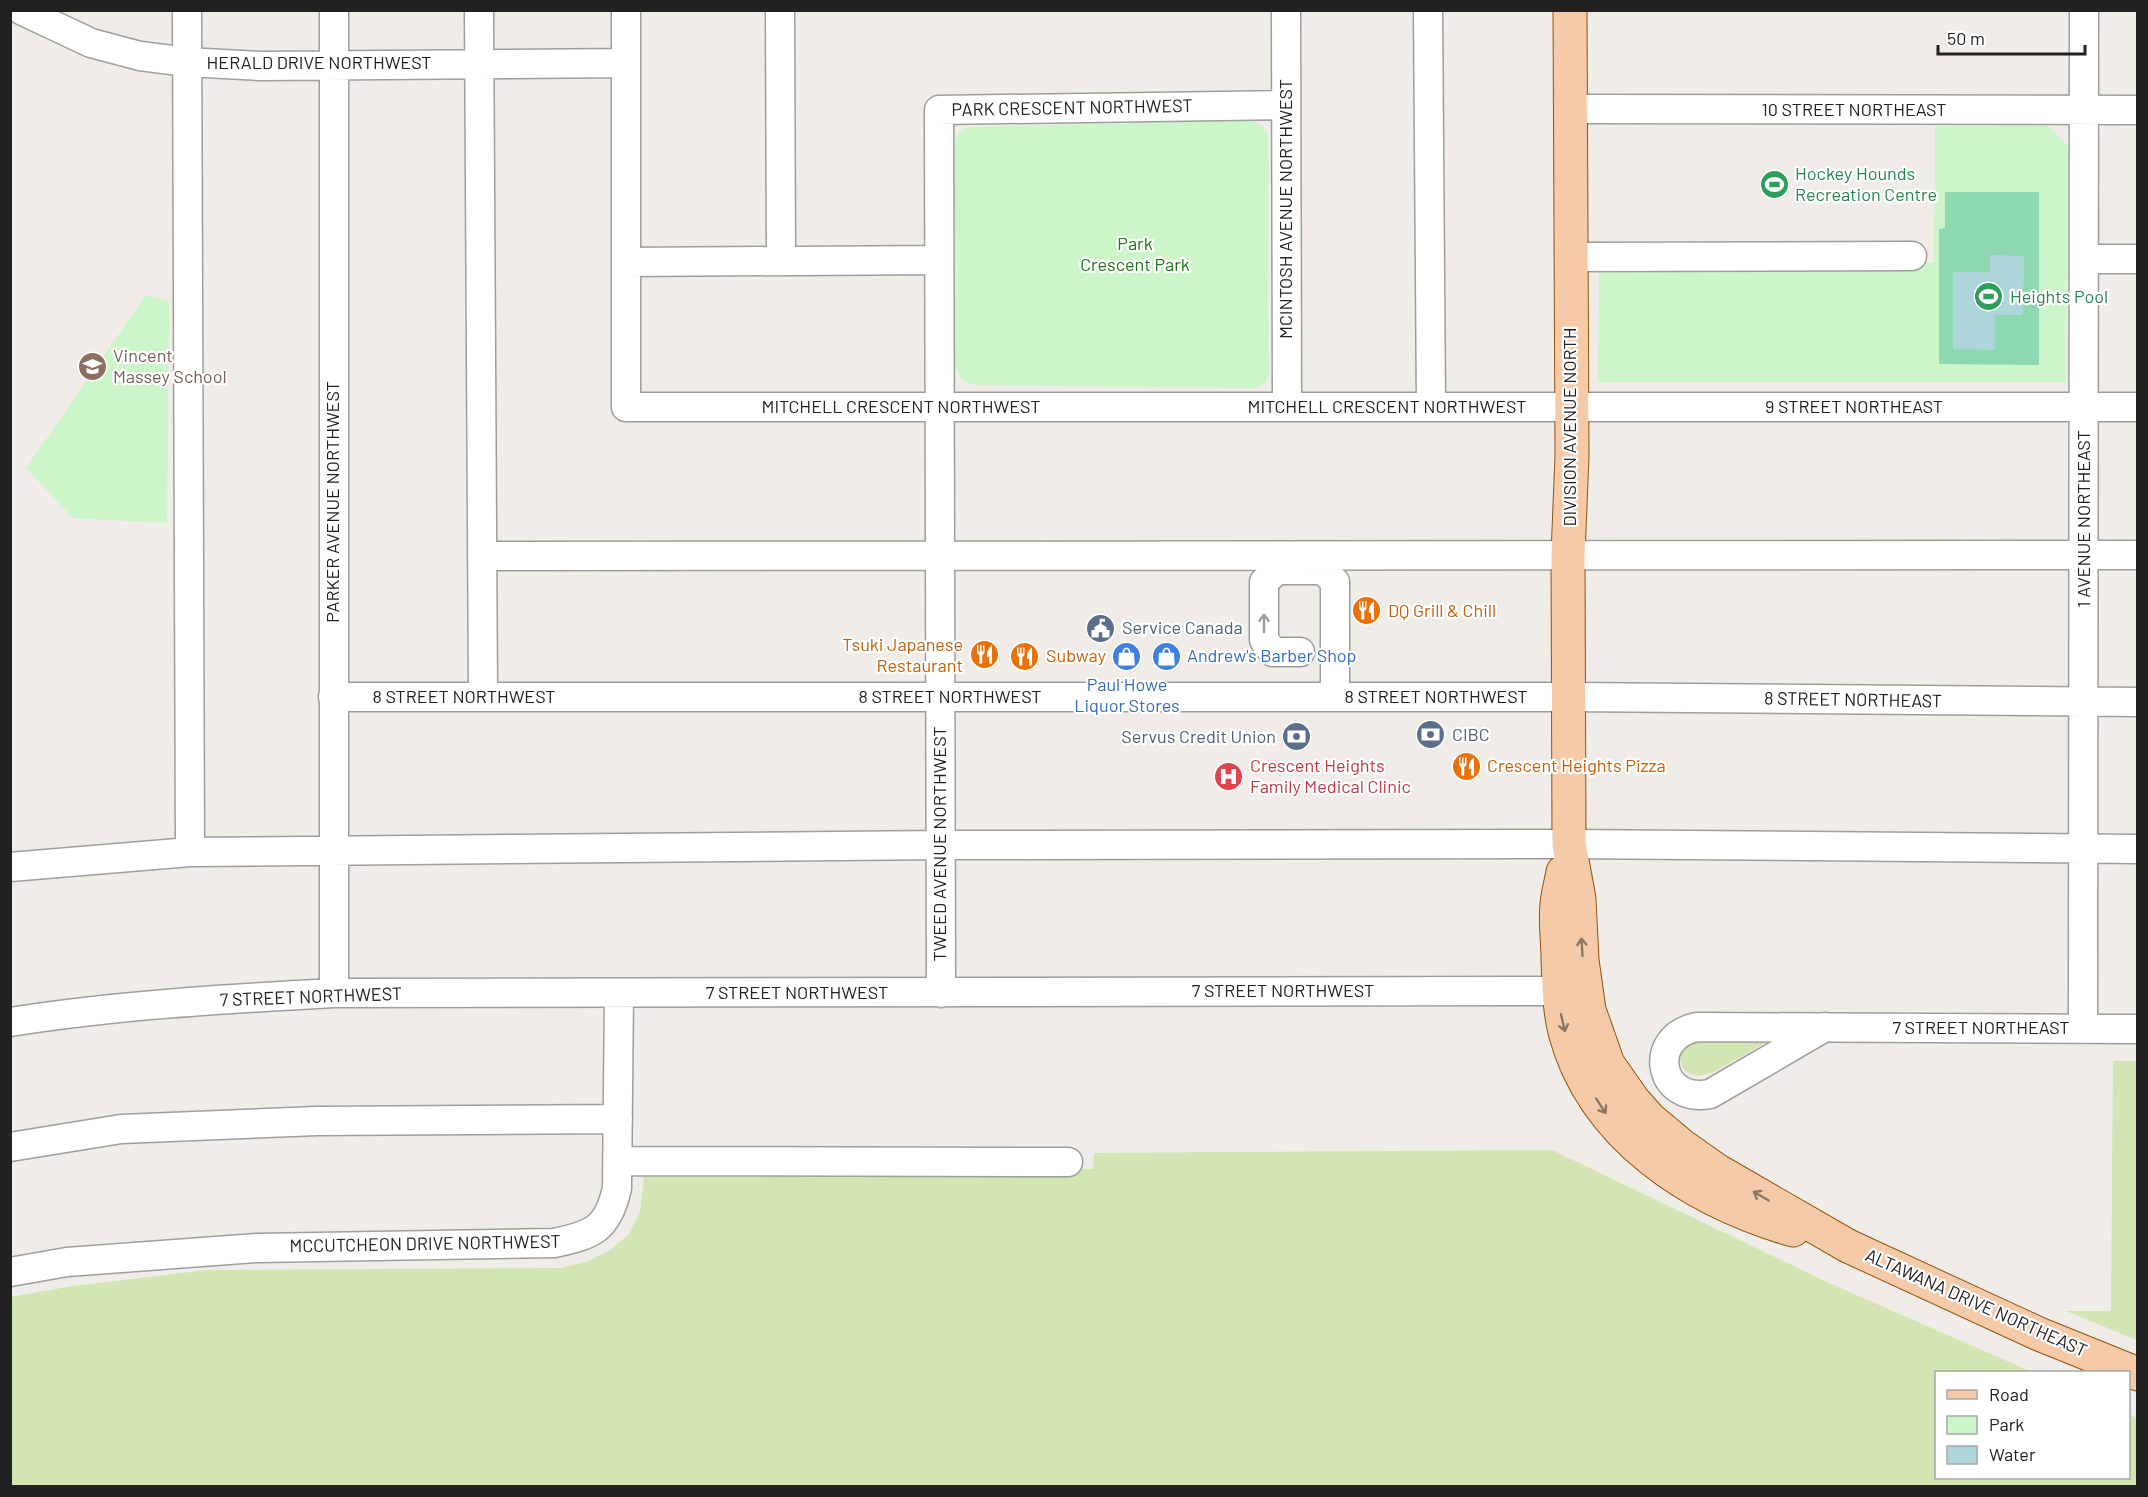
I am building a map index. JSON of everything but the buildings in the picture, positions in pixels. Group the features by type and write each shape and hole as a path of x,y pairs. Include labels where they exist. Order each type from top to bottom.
{"main road":[{"name":"DIVISION AVENUE NORTH","path":"1570,10 1572,407 1568,555 1569,844 1557,904 1572,991 1565,1033 1587,1050"},
{"name":"ALTAWANA DRIVE NORTHEAST","path":"1587,1050 1587,1085 1605,1113 1624,1136 1646,1156 1697,1192 1763,1221 1848,1246 2039,1334 2138,1374"}],"street":[{"name":"HERALD DRIVE NORTHWEST","path":"21,10 91,43 140,56 187,62 261,66 626,63"},
{"path":"187,10 190,852"},
{"name":"PARKER AVENUE NORTHWEST","path":"333,993 334,10"},
{"path":"479,10 483,697"},
{"name":"MITCHELL CRESCENT NORTHWEST","path":"626,10 626,407 1572,407"},
{"path":"780,10 781,260"},
{"name":"MCINTOSH AVENUE NORTHWEST","path":"1286,10 1287,407"},
{"path":"1428,10 1431,407"},
{"name":"1 AVENUE NORTHEAST","path":"2084,10 2084,1028"},
{"name":"PARK CRESCENT NORTHWEST","path":"939,407 939,110 1286,105"},
{"name":"10 STREET NORTHEAST","path":"1570,109 2138,110"},
{"path":"1570,256 1912,256"},
{"path":"2084,258 2138,259"},
{"path":"626,262 939,260"},
{"name":"TWEED AVENUE NORTHWEST","path":"939,407 941,993"},
{"name":"9 STREET NORTHEAST","path":"1572,407 2138,407"},
{"path":"482,556 2138,555"},
{"path":"1300,652 1273,652 1264,640 1264,582 1276,570 1323,570 1335,582 1335,697"},
{"name":"8 STREET NORTHWEST","path":"333,697 1568,697"},
{"name":"8 STREET NORTHEAST","path":"1568,697 2138,702"},
{"path":"10,867 190,852 940,845 1569,844 2138,849"},
{"name":"7 STREET NORTHWEST","path":"10,1022 73,1012 176,1002 333,993 1572,991"},
{"name":"MCCUTCHEON DRIVE NORTHWEST","path":"10,1272 66,1262 257,1248 554,1244 580,1238 601,1226 612,1209 617,1188 619,993"},
{"name":"7 STREET NORTHEAST","path":"1826,1028 1710,1094 1689,1095 1671,1083 1666,1074 1665,1053 1669,1043 1686,1029 1697,1027 2138,1029"},
{"path":"10,1147 121,1129 317,1121 618,1119"},
{"path":"618,1161 1068,1162"}],"green space":[{"name":"Park Crescent Park","path":"1246,120 1260,124 1268,137 1269,373 1263,384 1251,388 978,385 968,383 962,378 954,362 955,142 960,131 972,127"},
{"path":"1935,126 2048,126 2068,146 2066,382 1598,382 1599,262 1934,263"},
{"name":"Heights Pool","path":"1945,192 2039,192 2039,365 1939,364 1939,229 1945,228"},
{"path":"146,295 169,301 167,523 73,518 26,468"},
{"path":"1691,1040 1765,1040 1763,1044 1712,1073 1697,1076 1685,1071 1681,1062 1683,1051"},
{"path":"2113,1061 2137,1061 2137,1340 2066,1311 2111,1311"},
{"path":"1552,1150 1829,1283 2030,1371 1935,1371 1935,1479 2130,1479 2130,1414 2137,1418 2137,1486 11,1486 10,1297 73,1286 207,1270 560,1268 587,1262 610,1250 629,1234 640,1212 645,1169 1093,1169 1094,1153"}],"water":[{"path":"1990,255 2024,256 2023,315 1995,315 1995,350 1953,349 1953,272 1990,272"}],"place":[{"name":"Hockey Hounds Recreation Centre","path":"1774,184"},
{"name":"Heights Pool","path":"1989,297"},
{"name":"Vincent Massey School","path":"92,366"},
{"name":"DQ Grill & Chill","path":"1367,611"},
{"name":"Service Canada","path":"1101,628"},
{"name":"Tsuki Japanese Restaurant","path":"984,655"},
{"name":"Subway","path":"1025,656"},
{"name":"Paul Howe Liquor Stores","path":"1127,656"},
{"name":"Andrew's Barber Shop","path":"1166,656"},
{"name":"CIBC","path":"1431,735"},
{"name":"Servus Credit Union","path":"1297,737"},
{"name":"Crescent Heights Pizza","path":"1466,766"},
{"name":"Crescent Heights Family Medical Clinic","path":"1229,776"}]}
